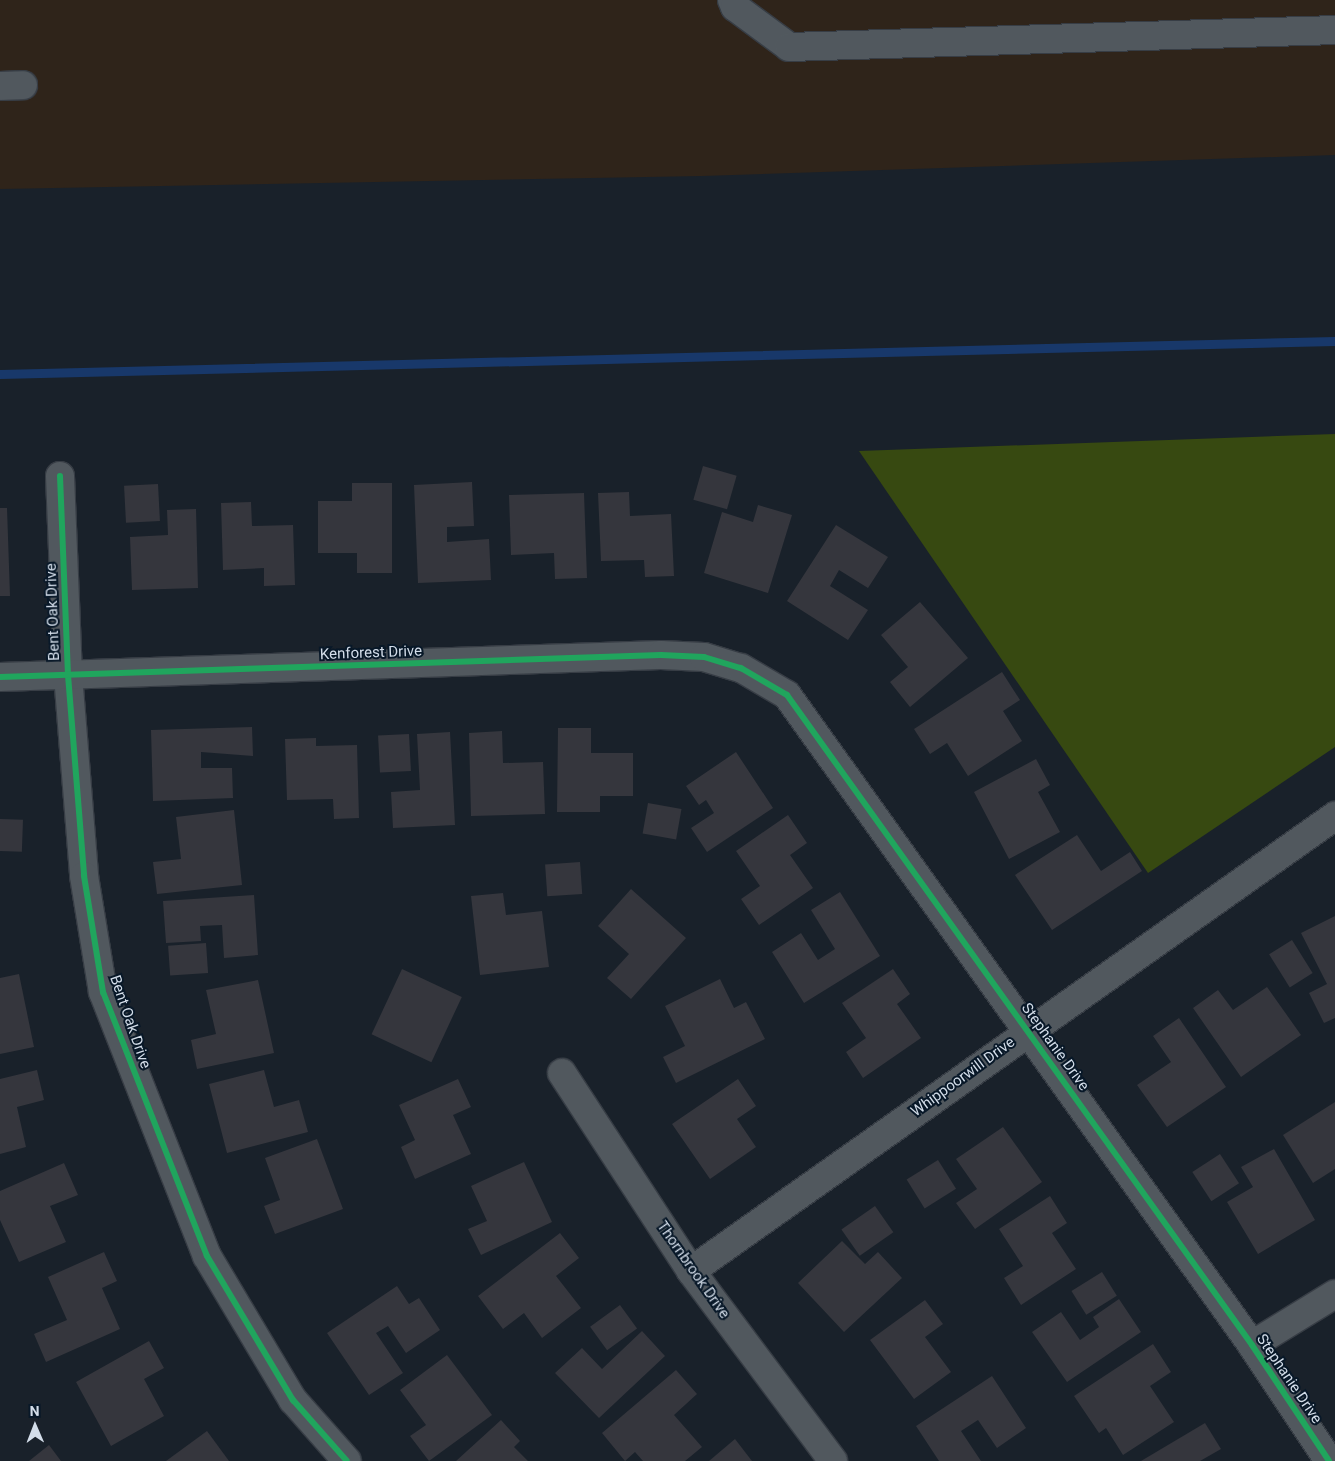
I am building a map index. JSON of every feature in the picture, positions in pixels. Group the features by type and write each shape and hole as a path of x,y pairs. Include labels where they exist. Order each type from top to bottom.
{"street":[{"path":"732,0 734,7 789,48 1335,30"},
{"name":"Bent Oak Drive","path":"60,476 68,676 84,876 103,992 206,1256 293,1400 347,1461"},
{"name":"Kenforest Drive","path":"0,677 661,656 704,657 741,668"},
{"name":"Stephanie Drive","path":"741,668 787,695 1252,1345 1329,1461"},
{"name":"Whippoorwill Drive","path":"691,1271 1028,1030 1335,816"},
{"name":"Thornbrook Drive","path":"562,1073 691,1271 833,1461"},
{"path":"1252,1345 1335,1294"}],"shaded area":[{"path":"0,0 1335,0 1335,155 702,176 0,189"}],"green space":[{"path":"1335,434 1335,747 1148,873 859,451"}],"building":[{"path":"703,466 737,476 727,509 693,500"},
{"path":"472,482 474,526 447,527 447,542 489,539 491,580 418,583 414,485"},
{"path":"352,483 392,483 392,573 357,573 357,553 318,553 318,501 352,501"},
{"path":"158,484 160,521 126,523 124,486"},
{"path":"629,492 630,516 671,514 674,576 645,577 644,560 601,561 598,493"},
{"path":"584,493 587,578 555,579 554,553 511,555 509,495"},
{"path":"251,502 252,526 293,525 295,585 264,586 264,568 223,570 221,503"},
{"path":"758,505 792,515 768,593 704,573 722,512 753,522"},
{"path":"0,508 7,508 10,596 0,596"},
{"path":"196,509 198,588 132,590 130,537 168,535 167,510"},
{"path":"836,525 888,557 868,588 839,570 830,586 868,610 848,640 787,601"},
{"path":"920,602 968,658 910,707 890,682 908,667 881,635"},
{"path":"1002,672 1020,700 1003,711 1022,741 968,776 947,743 930,754 914,729"},
{"path":"252,727 253,756 201,752 201,768 232,768 233,798 153,801 151,730"},
{"path":"558,728 591,728 591,753 633,753 633,796 600,796 600,812 557,812"},
{"path":"502,731 503,763 543,762 545,814 471,816 469,733"},
{"path":"450,732 455,825 393,828 391,792 420,790 417,734"},
{"path":"409,734 411,771 380,773 378,736"},
{"path":"316,738 316,746 357,745 359,818 334,819 333,799 287,800 285,739"},
{"path":"736,752 773,808 707,852 691,828 714,813 706,800 699,805 686,786"},
{"path":"1036,759 1050,785 1038,792 1060,832 1009,859 974,792"},
{"path":"648,803 681,809 676,839 643,834"},
{"path":"234,810 242,885 157,894 153,862 181,859 176,817"},
{"path":"788,815 807,843 790,855 813,888 759,925 741,899 760,886 736,851"},
{"path":"0,819 23,820 22,852 0,851"},
{"path":"1077,835 1101,871 1130,852 1142,871 1052,930 1015,875"},
{"path":"580,862 582,894 547,896 545,864"},
{"path":"631,889 686,938 631,999 607,978 629,954 598,926"},
{"path":"840,892 880,956 804,1003 772,952 801,933 818,960 835,949 811,910"},
{"path":"503,893 506,915 542,911 549,967 480,975 471,896"},
{"path":"254,895 258,955 224,958 222,925 200,926 201,941 166,943 163,901"},
{"path":"1335,916 1335,1018 1324,1023 1309,993 1327,984 1301,933"},
{"path":"1292,940 1313,973 1290,987 1269,954"},
{"path":"206,943 208,973 170,976 168,946"},
{"path":"402,969 462,997 431,1062 372,1034"},
{"path":"893,969 910,994 897,1004 921,1038 863,1078 846,1052 866,1038 842,1003"},
{"path":"19,974 34,1047 0,1054 0,978"},
{"path":"720,979 734,1008 746,1002 765,1039 676,1083 663,1057 685,1046 665,1006"},
{"path":"258,980 274,1053 197,1069 191,1040 216,1034 206,990"},
{"path":"1267,987 1301,1035 1241,1077 1193,1008 1218,990 1233,1010"},
{"path":"1179,1018 1226,1087 1167,1127 1137,1085 1171,1062 1153,1036"},
{"path":"37,1070 44,1100 17,1107 26,1147 0,1154 0,1079"},
{"path":"264,1070 274,1107 299,1100 308,1132 227,1153 209,1084"},
{"path":"458,1079 471,1107 453,1115 471,1154 415,1179 401,1147 415,1140 399,1105"},
{"path":"738,1079 756,1106 737,1119 756,1147 710,1179 672,1124"},
{"path":"1335,1102 1335,1169 1313,1183 1283,1135"},
{"path":"1003,1127 1042,1182 975,1229 956,1203 977,1189 956,1159"},
{"path":"317,1139 343,1209 275,1234 264,1206 280,1200 265,1158"},
{"path":"1274,1149 1315,1220 1258,1254 1227,1202 1253,1187 1241,1167"},
{"path":"1220,1154 1239,1183 1211,1201 1192,1172"},
{"path":"938,1160 956,1189 925,1208 907,1180"},
{"path":"524,1162 552,1222 481,1255 468,1229 487,1221 471,1186"},
{"path":"64,1163 78,1195 50,1206 66,1242 19,1262 0,1220 0,1191"},
{"path":"1050,1196 1067,1223 1052,1233 1076,1269 1021,1305 1004,1278 1023,1266 999,1229"},
{"path":"875,1206 893,1232 860,1256 841,1230"},
{"path":"560,1233 579,1258 556,1276 581,1308 542,1338 524,1313 503,1329 478,1296"},
{"path":"842,1241 865,1264 878,1252 902,1278 844,1332 798,1283"},
{"path":"104,1252 117,1281 102,1288 120,1329 46,1362 34,1334 67,1320 48,1277"},
{"path":"1102,1272 1117,1296 1086,1315 1071,1291"},
{"path":"397,1286 409,1304 419,1298 440,1330 406,1353 388,1326 376,1333 403,1373 369,1395 327,1333"},
{"path":"1119,1299 1141,1332 1067,1382 1032,1332 1061,1312 1080,1340 1099,1327 1093,1317"},
{"path":"925,1300 943,1324 925,1337 951,1372 914,1399 870,1340"},
{"path":"620,1305 637,1328 607,1350 590,1327"},
{"path":"642,1331 665,1356 599,1418 555,1373 582,1348 602,1369"},
{"path":"149,1341 164,1368 144,1379 164,1416 111,1446 76,1382"},
{"path":"1153,1344 1171,1372 1150,1386 1174,1422 1123,1455 1106,1428 1099,1433 1074,1396"},
{"path":"447,1355 492,1415 429,1461 410,1436 426,1425 400,1390"},
{"path":"676,1370 697,1394 674,1415 702,1447 685,1461 643,1461 635,1452 625,1461 602,1433"},
{"path":"992,1376 1026,1428 997,1448 978,1420 961,1431 981,1461 939,1461 916,1426"},
{"path":"501,1420 520,1441 514,1447 528,1461 456,1461"},
{"path":"1205,1423 1221,1449 1200,1461 1141,1461"},
{"path":"207,1431 229,1461 166,1461"},
{"path":"735,1439 752,1461 709,1461"},
{"path":"49,1445 61,1461 29,1461"}],"waterway":[{"path":"0,374 1335,341"}],"cycle path":[{"path":"60,476 68,675 84,876 103,992 207,1256 293,1400 347,1461"},
{"path":"0,677 661,655 704,657 741,668 787,695 1252,1345 1329,1461"}]}
